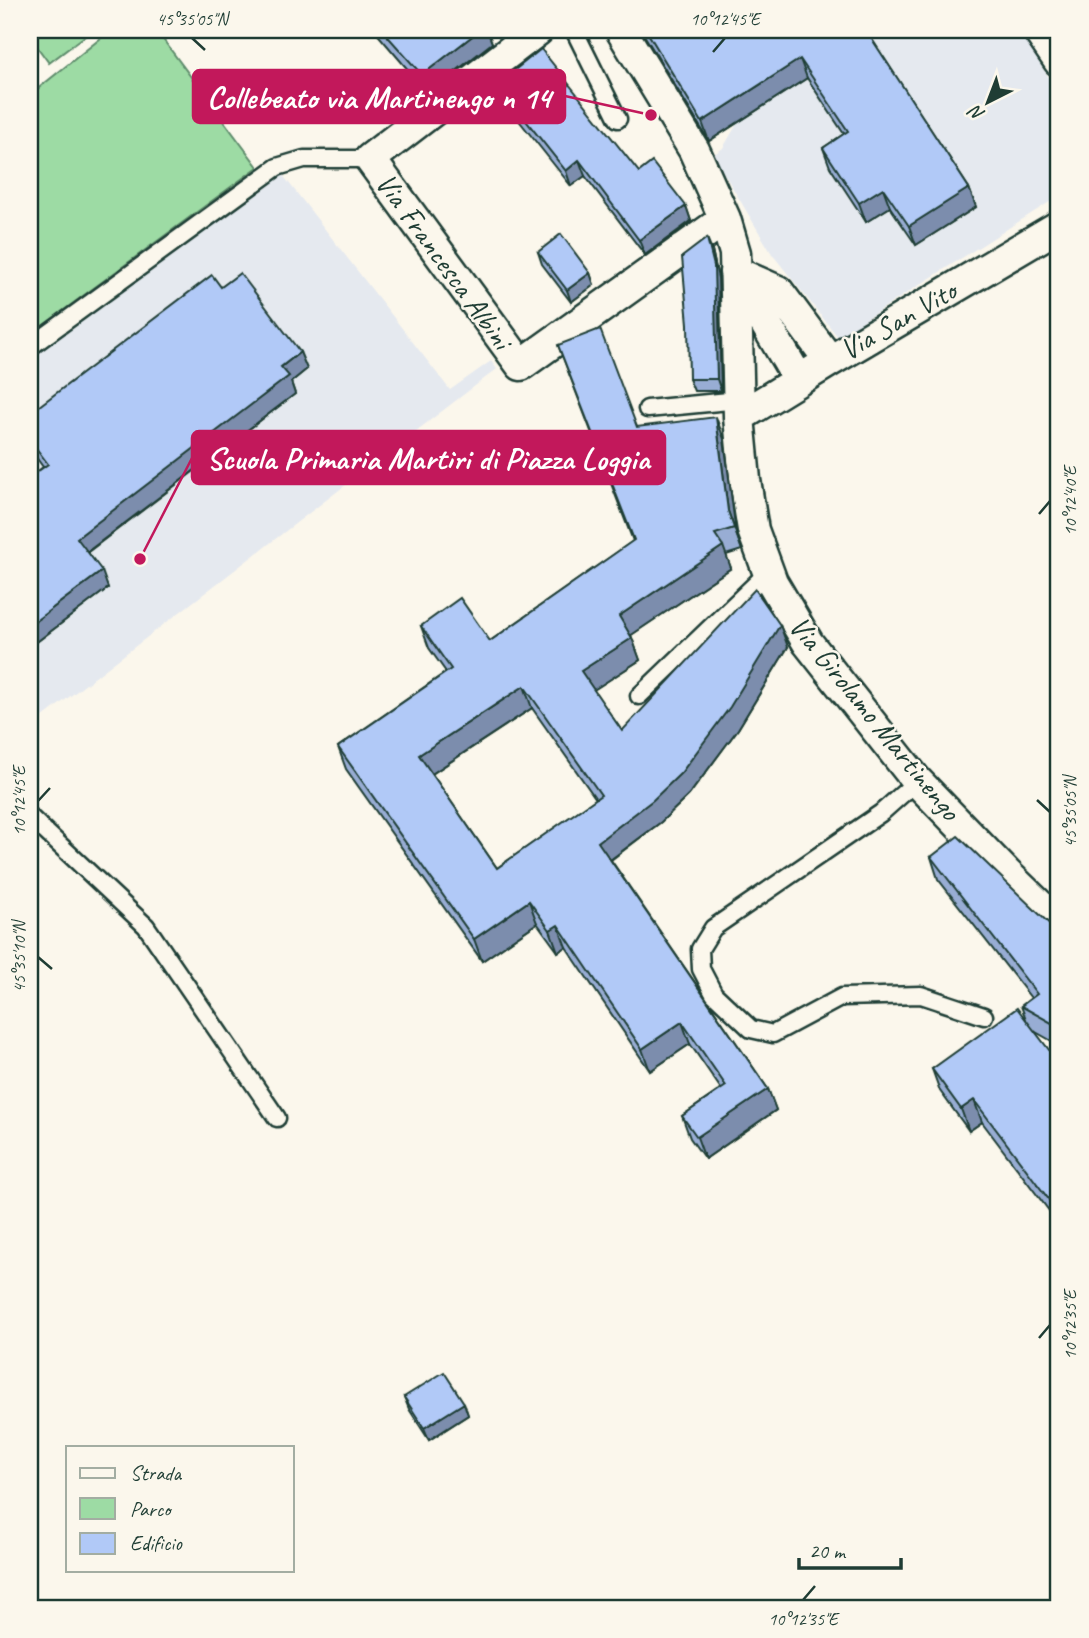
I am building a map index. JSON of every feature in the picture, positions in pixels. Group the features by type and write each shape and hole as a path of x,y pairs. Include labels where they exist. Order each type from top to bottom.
{"street":[{"name":"Via Francesca Albini","path":"538,30 370,159 521,365 725,219"},
{"name":"Via Girolamo Martinengo","path":"621,30 694,150 725,219 735,253 739,409 745,480 753,530 768,572 808,643 917,781 1006,873 1059,923"},
{"path":"1038,30 1059,61"},
{"name":"Via San Vito","path":"739,409 799,380 1059,226"},
{"name":"Via Girolamo Martinengo","path":"735,272 799,380"},
{"path":"735,272 778,291 830,360"}],"lane":[{"path":"575,30 618,119"},
{"path":"30,347 276,167 304,159 370,159"},
{"path":"647,409 739,409"},
{"path":"639,696 768,572"},
{"path":"917,781 881,813 713,928 700,949 701,970 714,994 751,1029 773,1034 842,997 921,995 984,1016"},
{"path":"30,817 146,926 277,1118"}],"shaded area":[{"path":"882,30 1018,30 1059,93 1059,196 838,337 772,254 713,155 723,148 737,124"},
{"path":"282,174 450,390 491,361 497,369 30,727 30,359"}],"green space":[{"path":"30,30 93,30 49,63 30,37"},
{"path":"111,30 156,30 258,167 30,335 30,95"}],"building":[{"path":"382,30 480,30 422,75"},
{"path":"646,30 866,30 969,188 909,226 883,188 859,203 823,148 848,131 800,59 702,122"},
{"path":"541,49 639,172 652,162 686,206 639,240 579,160 566,171 497,84"},
{"path":"561,234 590,273 567,290 538,252"},
{"path":"707,238 714,266 717,379 689,379 688,324 682,257"},
{"path":"240,273 300,352 281,367 289,376 77,538 102,571 30,625 30,477 48,464 30,440 30,413 212,275 221,287"},
{"path":"600,329 637,427 716,417 728,511 734,528 715,534 723,546 619,616 632,638 581,671 622,731 755,589 780,625 730,707 681,773 653,800 598,842 768,1089 697,1137 682,1116 726,1086 682,1022 642,1049 558,925 550,930 529,901 474,939 338,747 451,669 421,626 460,598 490,641 634,540 558,345","holes":["524,686 601,795 497,868 419,755"]},
{"path":"958,836 1059,933 1059,1027 1021,1006 1037,994 931,857"},
{"path":"1017,1008 1059,1063 1059,1213 974,1100 961,1109 932,1069"},
{"path":"444,1372 464,1403 424,1428 404,1397"}],"place":[{"name":"Collebeato via Martinengo n 14","path":"651,115"},
{"name":"Scuola Primaria Martiri di Piazza Loggia","path":"140,559"}]}
